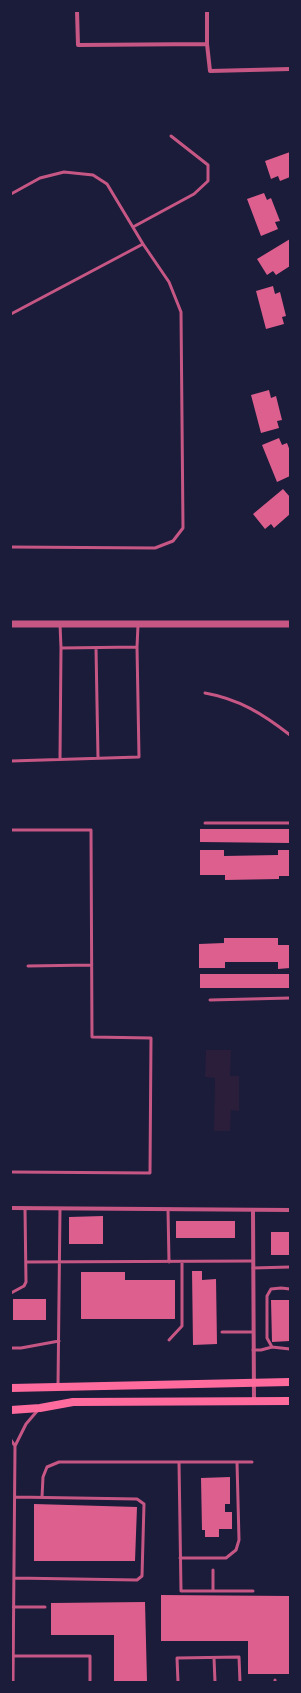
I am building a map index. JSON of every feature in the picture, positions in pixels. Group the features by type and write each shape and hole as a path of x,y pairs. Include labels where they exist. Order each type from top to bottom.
{"main road":[{"path":"11,1388 290,1382"},
{"path":"11,1410 40,1408 73,1402 290,1401"}],"street":[{"path":"77,11 78,45 207,44"},
{"path":"207,11 207,44 210,71 290,69"},
{"path":"11,624 290,624"},
{"path":"11,1208 290,1210"},
{"path":"253,1210 252,1332 254,1402"}],"lane":[{"path":"133,227 194,194 208,181 208,166 170,136"},
{"path":"11,194 40,178 64,172 93,175 107,184 143,244 169,282 180,312 183,528 173,541 154,548 11,546"},
{"path":"11,314 143,244"},
{"path":"60,624 60,758"},
{"path":"11,761 25,762 60,758 139,757 138,624"},
{"path":"61,648 137,647"},
{"path":"96,648 98,758"},
{"path":"205,693 235,700 262,715 290,735"},
{"path":"205,823 290,823"},
{"path":"11,830 91,830 92,1037 151,1038 150,1173 11,1172"},
{"path":"28,966 91,965"},
{"path":"210,1000 290,998"},
{"path":"11,1293 24,1286 26,1262 25,1208"},
{"path":"58,1386 60,1209"},
{"path":"168,1209 169,1262"},
{"path":"26,1262 252,1261"},
{"path":"169,1340 182,1326 182,1262"},
{"path":"252,1268 290,1267"},
{"path":"272,1347 267,1338 267,1296 271,1289 290,1289"},
{"path":"222,1332 252,1332"},
{"path":"11,1348 21,1348 59,1341"},
{"path":"253,1350 261,1350 272,1347 290,1349"},
{"path":"12,1682 15,1497 13,1464 15,1446 26,1424 40,1408"},
{"path":"11,1440 15,1446"},
{"path":"42,1497 43,1477 47,1467 59,1462 252,1462"},
{"path":"179,1462 180,1591 253,1591"},
{"path":"180,1558 226,1558 236,1550 238,1540 237,1462"},
{"path":"14,1578 137,1580 142,1576 144,1504 137,1499 15,1497"},
{"path":"213,1570 213,1591"},
{"path":"13,1607 45,1607"},
{"path":"13,1656 90,1656 90,1682"},
{"path":"178,1682 177,1658 239,1658 240,1682"},
{"path":"214,1658 215,1682"}],"shaded area":[{"path":"206,1050 231,1050 230,1076 239,1076 239,1111 231,1110 230,1131 214,1131 215,1078 205,1077"}],"building":[{"path":"290,152 290,177 280,181 278,176 271,179 265,161"},
{"path":"264,193 267,200 271,198 280,221 275,222 278,229 261,236 247,199"},
{"path":"290,239 290,266 276,275 273,271 267,275 257,259"},
{"path":"273,286 275,294 280,292 286,316 282,317 284,324 266,329 256,291"},
{"path":"269,390 271,398 276,396 282,420 277,421 279,428 261,433 251,395"},
{"path":"279,438 282,445 287,443 290,451 290,476 277,482 262,445"},
{"path":"283,489 290,497 290,514 274,528 271,524 265,529 253,514"},
{"path":"200,829 290,829 290,843 200,842"},
{"path":"200,850 224,850 224,856 278,855 278,850 290,850 290,876 279,876 279,879 225,880 225,875 200,875"},
{"path":"224,938 278,938 278,945 290,945 290,968 278,969 278,962 225,962 225,968 199,968 199,944 224,943"},
{"path":"200,974 290,974 290,988 200,988"},
{"path":"103,1216 103,1244 69,1244 69,1217"},
{"path":"176,1221 235,1221 235,1238 176,1238"},
{"path":"271,1232 290,1232 290,1255 271,1255"},
{"path":"192,1271 202,1271 202,1280 216,1279 217,1344 193,1345"},
{"path":"81,1272 125,1272 125,1280 175,1280 175,1319 81,1319"},
{"path":"13,1299 46,1299 46,1320 13,1320"},
{"path":"271,1300 290,1300 290,1341 272,1342"},
{"path":"230,1477 230,1504 225,1504 225,1512 232,1512 232,1529 219,1529 219,1537 205,1537 205,1530 202,1530 201,1478"},
{"path":"34,1504 137,1507 135,1561 34,1561"},
{"path":"161,1595 290,1596 290,1674 248,1674 248,1641 161,1641"},
{"path":"145,1602 147,1682 114,1682 114,1635 51,1635 51,1603"}]}
